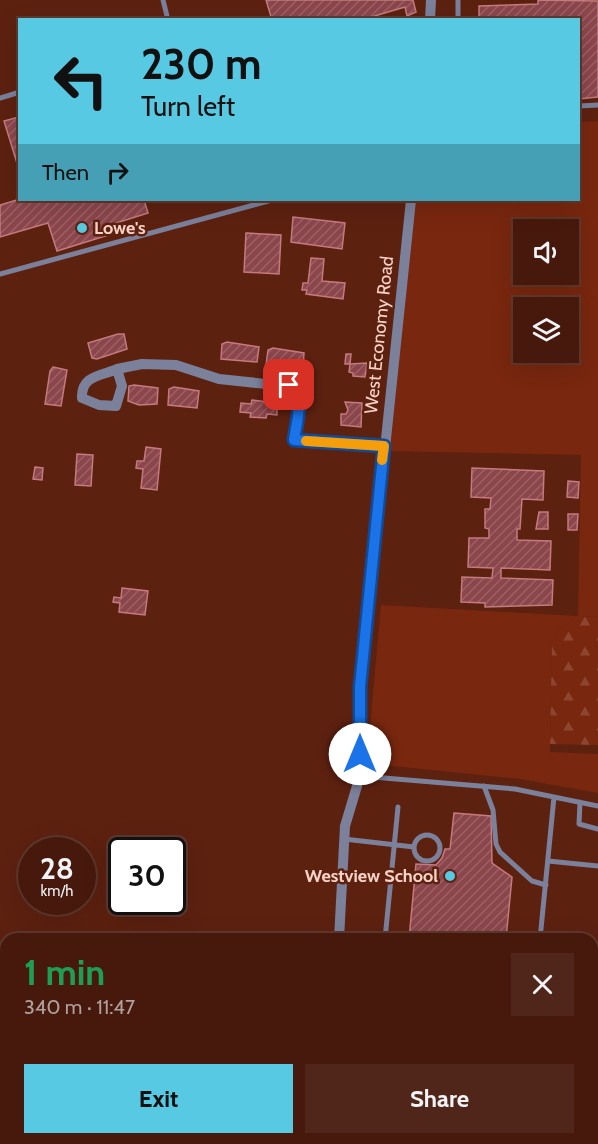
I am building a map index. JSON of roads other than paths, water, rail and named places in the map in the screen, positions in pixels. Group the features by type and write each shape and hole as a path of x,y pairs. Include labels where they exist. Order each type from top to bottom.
{"street":[{"path":"429,18 431,0"},
{"name":"West Economy Road","path":"339,933 345,826 360,776 360,687 411,201"},
{"path":"117,369 142,364 176,365 219,379 289,385 295,387 298,394 294,440 384,446"}],"lane":[{"path":"163,0 168,18"},
{"path":"458,0 458,18"},
{"path":"0,98 18,93"},
{"path":"580,106 598,105"},
{"path":"0,274 268,201"},
{"path":"360,776 515,789 598,806"},
{"path":"483,786 493,810 496,844 500,852 532,881 546,885"},
{"path":"541,933 554,797"},
{"path":"580,802 579,824 598,829"},
{"path":"387,933 398,807"},
{"path":"429,835 436,839 440,851 435,858 427,861 419,858 414,847 421,837 429,835"},
{"path":"344,839 414,847"},
{"path":"548,861 598,866"}],"place":[{"name":"Lowe's","path":"82,228"},
{"name":"Westview School","path":"450,876"}]}
